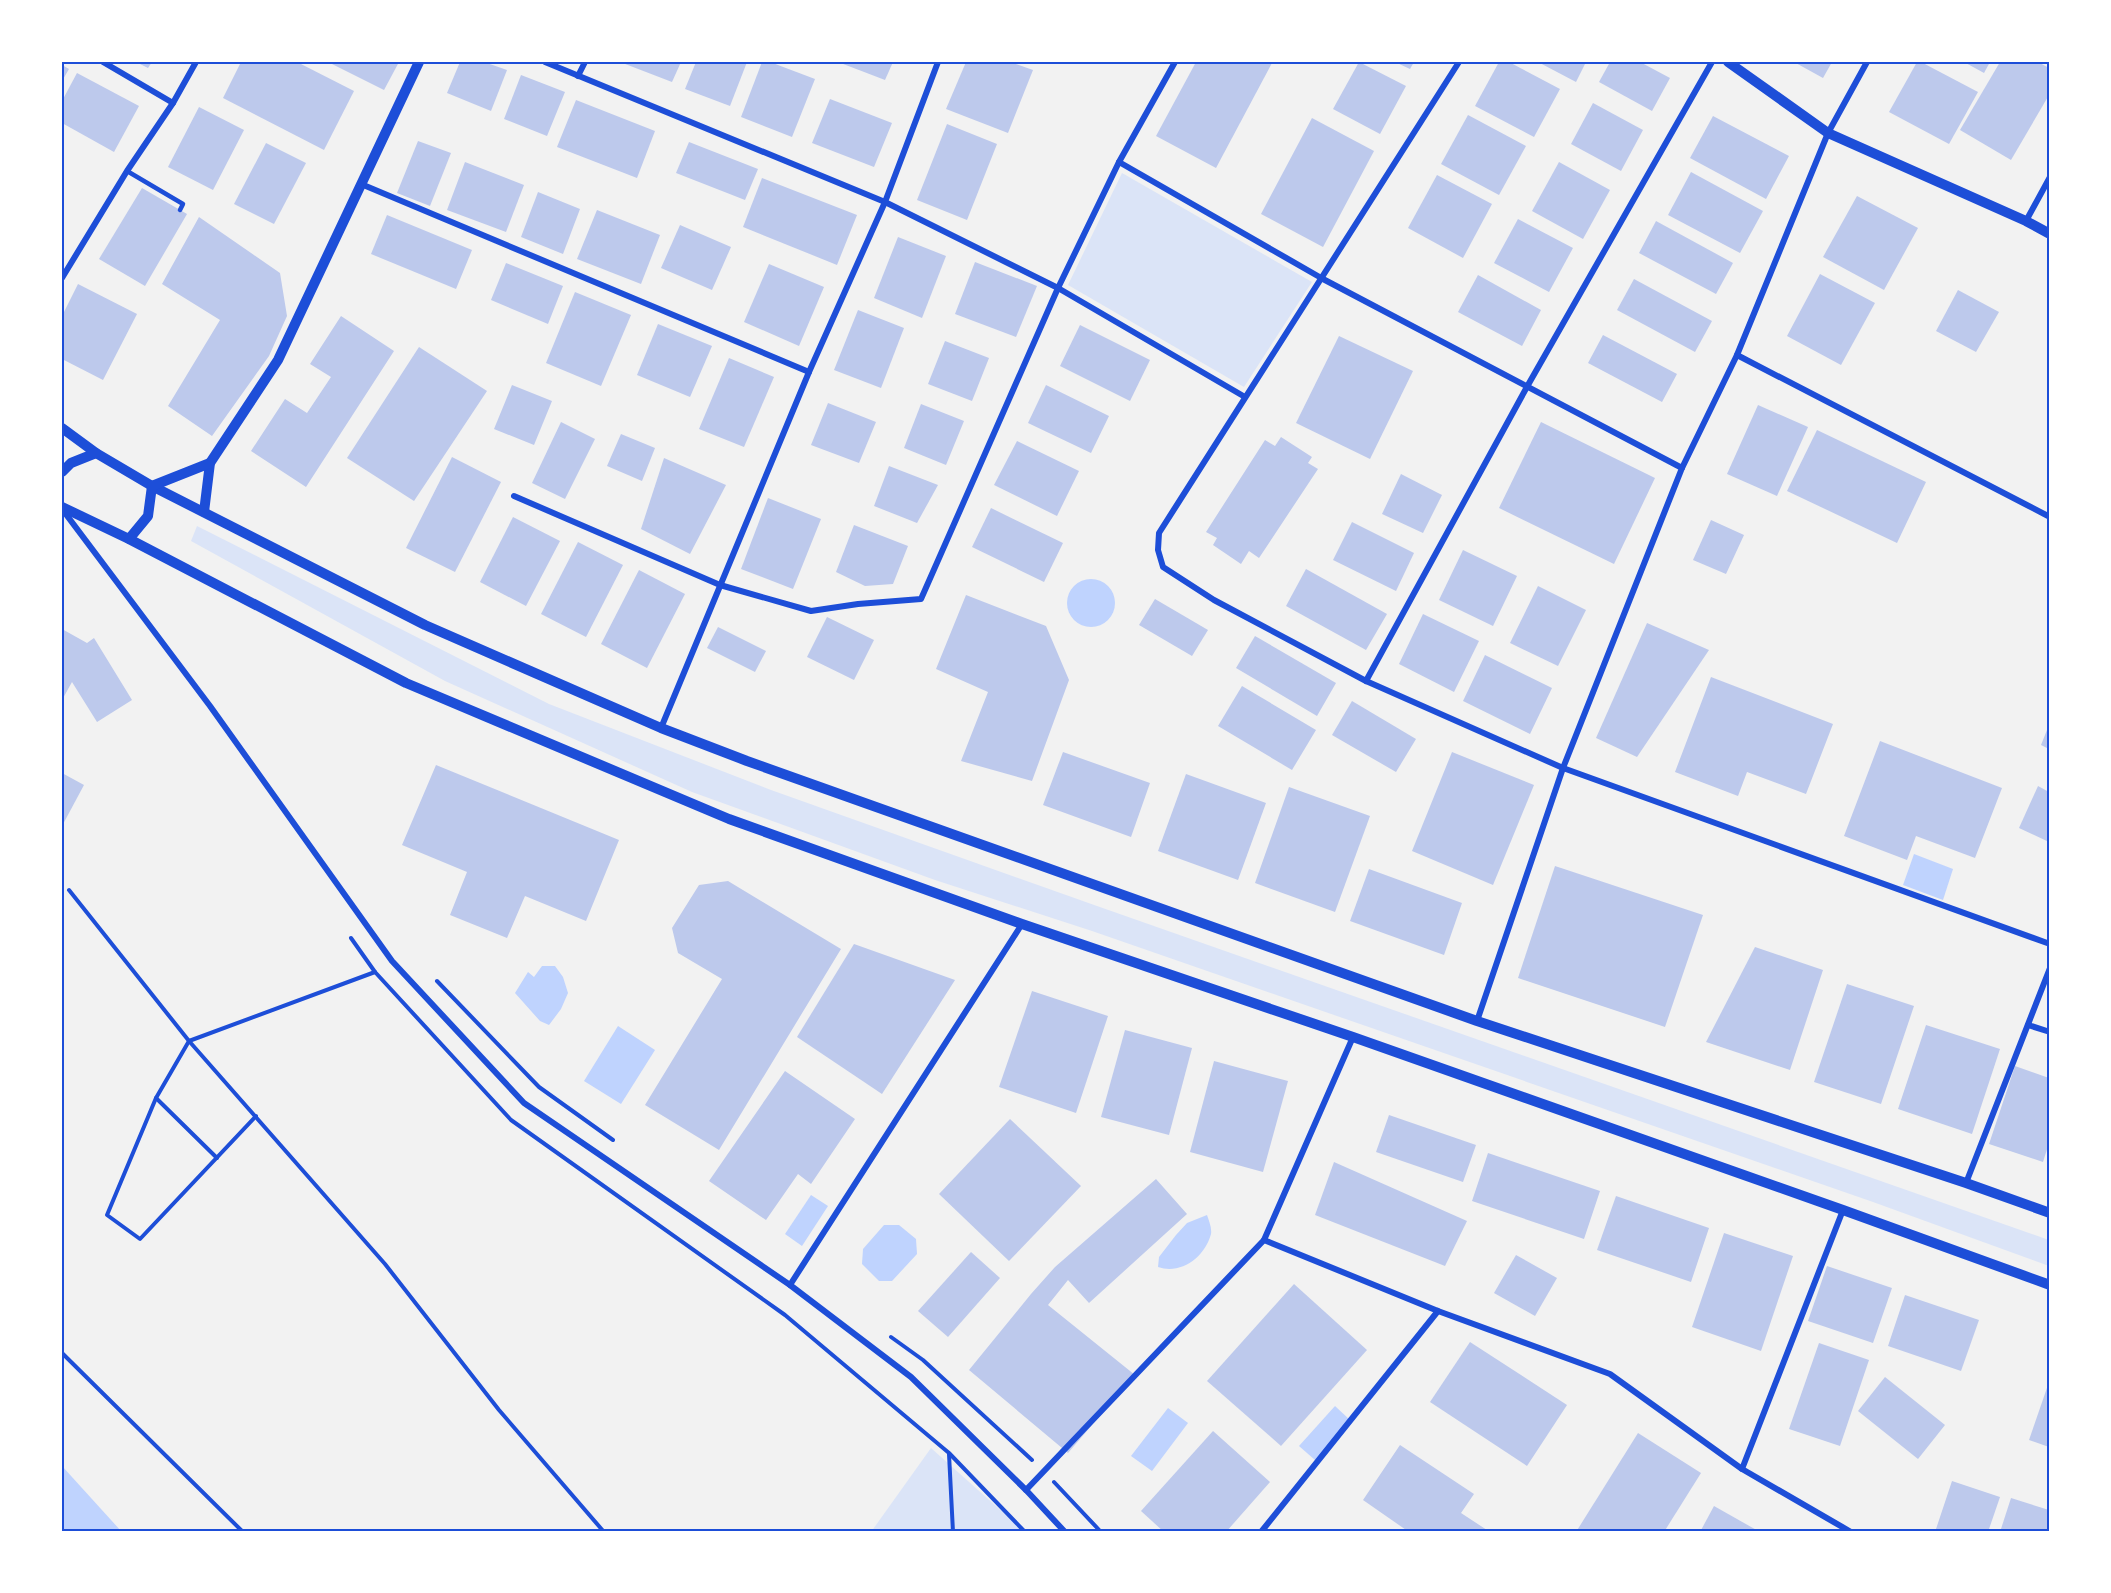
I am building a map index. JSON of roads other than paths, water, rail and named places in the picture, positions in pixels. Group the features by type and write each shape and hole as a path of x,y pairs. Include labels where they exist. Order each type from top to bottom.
{"street":[{"path":"103,62 173,103"},
{"path":"62,278 127,171 173,103 196,62"},
{"path":"204,512 210,463 278,360 419,62"},
{"path":"545,62 885,202 1058,288 1245,397"},
{"path":"578,76 585,62"},
{"path":"661,728 809,372 885,202 938,62"},
{"path":"514,496 720,585 811,611 858,604 921,599 1058,288 1119,162 1175,62"},
{"path":"1459,62 1323,279 1159,533 1158,550 1163,567 1214,600 1366,681 1563,768 2049,944"},
{"path":"1366,681 1528,386 1712,62"},
{"path":"1728,62 1828,133 2025,221 2049,234"},
{"path":"1477,1021 1563,768 1682,468 1737,355 1828,133 1867,62"},
{"path":"1119,162 1323,279 1682,468"},
{"path":"2025,221 2049,177"},
{"path":"361,184 809,372"},
{"path":"1737,355 2049,517"},
{"path":"62,428 96,453 152,486 425,625 661,728 769,769 1477,1021 1966,1183 2049,1213"},
{"path":"62,472 71,463 96,453"},
{"path":"152,486 210,463"},
{"path":"129,539 148,516 152,486"},
{"path":"62,508 129,539 406,683 729,819 1022,924 1353,1037 2049,1285"},
{"path":"62,508 210,706 392,961 524,1102 790,1285 910,1377 1026,1490 1065,1532"},
{"path":"790,1285 1022,924"},
{"path":"1966,1183 2049,968"},
{"path":"2028,1025 2049,1032"},
{"path":"1026,1490 1264,1240 1353,1037"},
{"path":"1742,1469 1843,1210"},
{"path":"1264,1240 1438,1311 1610,1374 1742,1469 1849,1531"},
{"path":"1261,1532 1438,1311"}],"lane":[{"path":"127,171 183,204 180,210"}],"water":[{"path":"1086,579 1096,579 1111,589 1115,603 1114,612 1105,623 1096,627 1086,627 1071,617 1067,608 1067,598 1077,583"},
{"path":"1914,854 1953,869 1943,900 1903,885"},
{"path":"542,966 555,966 563,977 568,993 561,1009 549,1025 540,1021 515,993 528,972 534,977"},
{"path":"618,1026 655,1050 621,1104 584,1081"},
{"path":"811,1195 828,1206 802,1246 785,1234"},
{"path":"1207,1215 1211,1234 1198,1257 1175,1268 1158,1267 1159,1257 1187,1223"},
{"path":"884,1225 899,1225 916,1239 917,1254 892,1281 879,1281 862,1264 863,1249"},
{"path":"1335,1406 1351,1421 1315,1460 1299,1446"},
{"path":"1168,1408 1188,1423 1152,1471 1131,1456"},
{"path":"62,1466 121,1531 62,1531"}]}
